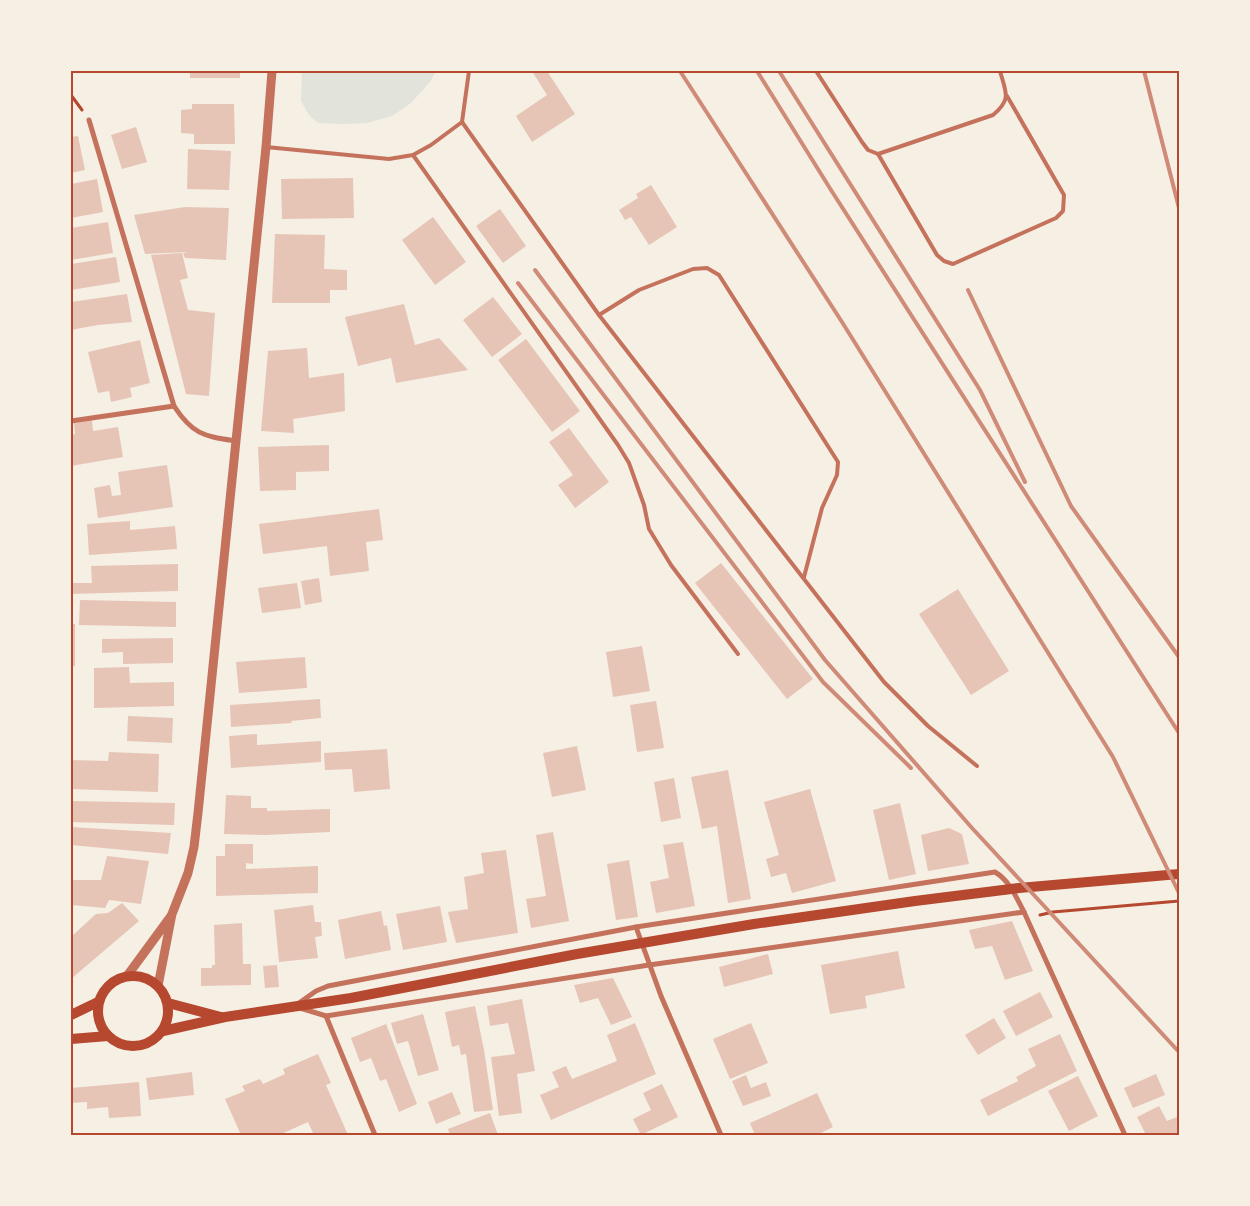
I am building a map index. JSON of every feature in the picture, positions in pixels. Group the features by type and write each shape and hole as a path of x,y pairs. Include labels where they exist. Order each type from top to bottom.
{"main road":[{"path":"163,1031 225,1017 351,998 632,944 783,920 1019,888 1179,874"},
{"path":"127,976 144,977 158,986 168,1003 168,1017 163,1031 156,1038 146,1044 126,1046 108,1036 101,1026 98,1002 109,985 117,979 127,976"},
{"path":"71,1015 98,1002"},
{"path":"168,1003 225,1017"},
{"path":"71,1039 108,1036"}],"street":[{"path":"158,986 172,914 188,873 194,847 266,147 272,71"},
{"path":"89,120 174,406 190,428 201,434 236,442"},
{"path":"71,421 174,406"},
{"path":"294,1007 316,991 328,986 636,927 994,872 1003,877 1007,882 1024,912 1125,1135"},
{"path":"294,1007 326,1016 649,965 1024,912"},
{"path":"127,976 172,914"},
{"path":"636,927 649,965 721,1135"},
{"path":"326,1016 375,1135"}],"lane":[{"path":"469,71 462,122 599,315 884,682 928,726 977,766"},
{"path":"816,71 862,142 868,150 878,154 937,255 944,261 953,264 1056,218 1063,211 1064,195 1007,96 1000,71"},
{"path":"878,154 994,115 1004,106 1007,96"},
{"path":"266,147 389,159 413,155 431,145 462,122"},
{"path":"413,155 618,445 629,463 644,505 650,529 671,565 738,654"},
{"path":"599,315 639,290 693,269 707,268 719,276 838,462 837,475 822,508 804,577"}],"path":[{"path":"1044,914 1179,901"}],"shaded area":[{"path":"302,71 436,71 430,82 411,103 392,116 367,123 341,124 318,123 309,115 301,101"}],"building":[{"path":"190,71 240,71 240,78 190,78"},
{"path":"532,71 547,71 575,114 532,142 516,116 547,95"},
{"path":"192,104 234,104 235,144 194,144 194,134 181,133 181,110 192,109"},
{"path":"136,127 147,162 122,169 111,135"},
{"path":"78,136 85,170 71,173 71,137"},
{"path":"188,149 231,151 229,190 187,189"},
{"path":"353,178 354,218 282,219 281,179"},
{"path":"97,179 103,212 71,218 71,184"},
{"path":"651,185 677,227 649,245 631,217 625,220 619,210 638,198 636,194"},
{"path":"185,207 229,208 226,260 185,258 183,253 188,252 145,254 134,215"},
{"path":"500,209 526,246 503,263 476,226"},
{"path":"433,217 466,262 435,285 402,240"},
{"path":"108,222 113,253 71,260 71,228"},
{"path":"275,234 325,235 324,269 347,270 347,290 330,290 330,303 272,303"},
{"path":"182,253 188,278 180,280 188,310 215,313 209,396 186,394 151,255"},
{"path":"116,257 120,282 71,290 71,264"},
{"path":"127,294 132,322 71,330 71,302"},
{"path":"493,297 522,334 492,357 463,320"},
{"path":"404,304 415,345 439,338 468,370 396,383 391,358 358,366 345,317"},
{"path":"526,339 580,411 552,432 498,360"},
{"path":"140,340 150,383 130,388 132,397 111,402 109,391 98,393 88,352"},
{"path":"307,348 309,378 344,373 345,411 293,419 294,433 261,431 268,351"},
{"path":"92,420 93,431 118,427 123,457 71,466 71,435 75,434 74,423"},
{"path":"569,428 609,482 575,508 558,485 573,475 549,442"},
{"path":"329,445 329,471 296,472 296,490 260,491 258,447"},
{"path":"167,465 173,507 98,518 94,488 110,485 112,496 121,495 118,472"},
{"path":"379,509 383,540 366,542 369,571 330,576 327,546 263,554 259,524"},
{"path":"130,521 130,530 175,526 177,549 89,555 87,524"},
{"path":"721,563 813,679 787,699 695,583"},
{"path":"178,564 178,591 71,594 71,583 92,583 91,566"},
{"path":"319,578 322,602 305,605 301,581"},
{"path":"297,583 301,608 262,613 258,588"},
{"path":"958,589 1009,671 971,695 919,614"},
{"path":"80,600 176,602 176,627 79,625"},
{"path":"71,624 75,624 75,666 71,666"},
{"path":"173,638 173,663 123,664 123,652 102,653 102,639"},
{"path":"642,646 650,691 613,697 606,652"},
{"path":"305,657 307,688 239,693 236,662"},
{"path":"129,667 130,683 174,682 174,706 94,708 94,668"},
{"path":"320,699 321,718 291,721 292,723 231,727 230,705"},
{"path":"656,701 664,748 637,752 630,705"},
{"path":"128,716 173,718 172,743 127,741"},
{"path":"257,734 257,745 321,741 321,762 231,768 229,736"},
{"path":"577,746 586,790 552,797 543,753"},
{"path":"387,749 390,789 354,792 352,769 325,770 324,753"},
{"path":"109,752 159,754 158,792 71,789 71,760 108,761"},
{"path":"728,770 751,899 728,903 717,826 702,829 691,777"},
{"path":"674,778 681,818 661,822 654,782"},
{"path":"810,789 836,881 792,893 786,873 771,877 766,859 779,855 764,802"},
{"path":"226,795 251,796 251,808 267,808 267,811 330,809 330,832 266,835 224,834"},
{"path":"71,801 175,803 174,825 71,822"},
{"path":"900,803 916,874 889,880 873,810"},
{"path":"71,827 171,833 168,854 71,845"},
{"path":"949,828 962,834 969,864 928,871 921,835"},
{"path":"553,832 569,921 531,928 526,899 546,896 536,835"},
{"path":"683,842 695,906 656,913 650,882 669,878 663,845"},
{"path":"225,844 253,844 253,864 246,863 246,869 318,866 318,893 216,896 216,856 225,856"},
{"path":"506,850 518,933 456,943 448,912 468,909 464,877 484,873 481,853"},
{"path":"107,856 149,861 141,904 109,900 105,908 71,905 71,880 101,880"},
{"path":"629,860 638,917 616,920 607,864"},
{"path":"122,903 139,921 71,979 71,933 73,935 96,914 108,913"},
{"path":"313,905 315,922 321,922 322,936 315,937 318,958 279,962 274,910"},
{"path":"440,906 447,942 403,950 396,914"},
{"path":"381,911 384,926 387,925 391,950 345,959 338,920"},
{"path":"1012,921 1033,971 1005,980 992,946 975,949 969,930"},
{"path":"242,923 243,964 251,964 251,985 201,986 201,968 212,968 212,965 215,965 214,925"},
{"path":"898,951 905,988 865,996 867,1008 830,1014 821,965"},
{"path":"768,954 773,974 724,987 719,967"},
{"path":"277,965 279,987 265,988 263,966"},
{"path":"613,978 632,1017 611,1025 598,998 580,1003 574,985"},
{"path":"1040,992 1053,1017 1016,1036 1003,1011"},
{"path":"522,999 535,1071 517,1074 522,1113 499,1116 491,1057 515,1054 508,1023 490,1026 487,1006"},
{"path":"475,1006 493,1110 474,1112 466,1054 461,1055 459,1045 452,1047 445,1012"},
{"path":"423,1014 439,1070 418,1076 408,1041 397,1044 391,1023"},
{"path":"994,1018 1006,1038 978,1055 965,1035"},
{"path":"635,1023 656,1074 551,1120 540,1095 559,1087 552,1072 566,1066 572,1079 617,1061 607,1035"},
{"path":"751,1023 768,1063 730,1079 713,1039"},
{"path":"386,1024 417,1104 399,1112 386,1079 380,1081 371,1058 360,1062 351,1038"},
{"path":"1060,1034 1077,1071 988,1116 980,1100 1018,1081 1016,1077 1036,1066 1028,1049"},
{"path":"318,1054 331,1083 326,1085 348,1135 314,1135 308,1122 279,1135 241,1135 225,1099 245,1091 242,1086 260,1079 263,1084 285,1074 283,1069"},
{"path":"192,1072 194,1095 149,1100 146,1078"},
{"path":"1156,1074 1165,1095 1133,1108 1124,1088"},
{"path":"746,1075 751,1088 766,1082 771,1096 743,1106 732,1081"},
{"path":"1078,1076 1098,1116 1069,1131 1048,1091"},
{"path":"139,1082 141,1116 109,1118 108,1107 87,1109 87,1102 71,1103 71,1088"},
{"path":"662,1084 678,1117 641,1135 633,1119 651,1110 643,1093"},
{"path":"452,1092 461,1114 436,1124 428,1102"},
{"path":"817,1093 833,1127 817,1135 755,1135 750,1123"},
{"path":"1159,1106 1167,1121 1179,1116 1179,1134 1146,1135 1137,1117"},
{"path":"490,1113 498,1135 450,1135 448,1129"}],"railway":[{"path":"680,71 842,322 1113,757 1179,893"},
{"path":"757,71 831,190 1179,733"},
{"path":"779,71 980,390 1025,482"},
{"path":"1144,71 1179,208"},
{"path":"535,270 825,660 972,828 1179,1052"},
{"path":"518,283 823,682 911,768"},
{"path":"968,290 1071,506 1179,657"}]}
